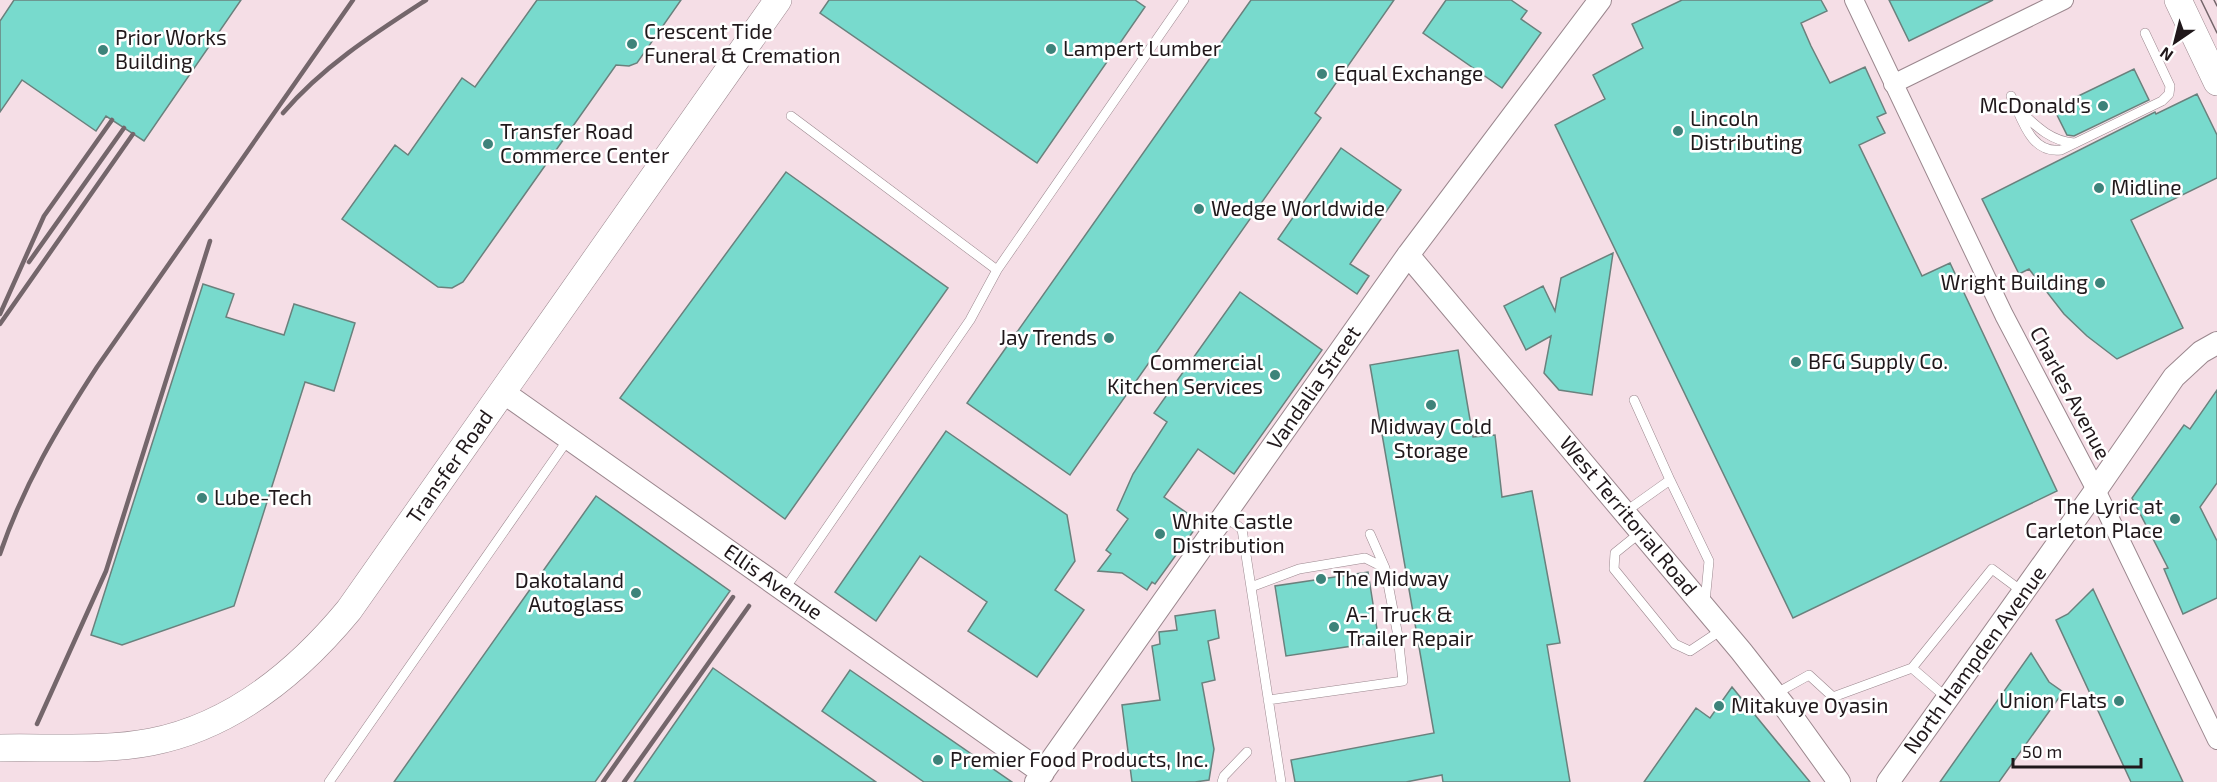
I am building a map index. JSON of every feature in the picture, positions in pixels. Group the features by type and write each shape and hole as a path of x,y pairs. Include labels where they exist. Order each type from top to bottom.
{"main road":[{"name":"Transfer Road","path":"0,748 121,746 166,739 204,726 237,710 269,690 298,665 325,639 349,610 778,0"},
{"path":"2178,0 2217,82"}],"street":[{"name":"Vandalia Street","path":"1040,777 1408,255 1600,0"},
{"name":"Charles Avenue","path":"1854,0 2004,315 2096,490 2217,741"},
{"path":"1893,84 2064,0"},
{"name":"West Territorial Road","path":"1408,255 1722,629 1774,694 1839,782"},
{"name":"North Hampden Avenue","path":"1888,782 2174,377 2201,352 2217,343"},
{"name":"Ellis Avenue","path":"503,392 784,590 1040,777"}],"lane":[{"path":"784,590 970,320 997,270 1184,0"},
{"path":"2011,96 2029,134 2043,148 2053,151 2061,150 2163,101 2169,94 2170,87 2145,33"},
{"path":"2017,108 2051,137 2061,142 2075,143"},
{"path":"791,116 997,270"},
{"path":"1634,400 1709,561 1704,607"},
{"path":"329,782 569,438"},
{"path":"1625,512 1670,480"},
{"path":"1224,516 1242,529 1281,782"},
{"path":"1641,532 1615,553 1614,569 1675,644 1690,651 1722,629"},
{"path":"1268,700 1403,681 1398,636 1385,568 1370,534"},
{"path":"1251,587 1299,569 1365,558 1385,568"},
{"path":"1774,694 1809,675 1833,697 1912,668 1992,569 2023,592"},
{"path":"1912,668 1947,698"},
{"path":"1222,782 1224,776 1246,752"}],"building":[{"name":"Prior Works Building","path":"14,0 241,0 144,141 106,116 96,131 22,80 0,112 0,21"},
{"name":"Transfer Road Commerce Center","path":"537,0 681,0 637,63 629,66 616,65 463,282 452,288 438,287 342,219 395,145 408,155 462,78 475,87"},
{"path":"829,0 1135,0 1145,7 1037,163 820,13"},
{"path":"1251,0 1394,0 1315,113 1321,118 1070,475 967,403"},
{"path":"1446,0 1511,0 1527,11 1521,19 1541,33 1502,88 1423,33"},
{"path":"1682,0 1821,0 1827,11 1801,23 1811,46 1830,83 1865,67 1886,113 1877,117 1885,133 1859,145 1922,276 1950,263 2057,491 1793,618 1555,125 1605,99 1593,75 1643,48 1632,24"},
{"path":"1889,0 1993,0 1909,41"},
{"path":"2134,69 2149,100 2074,136 2067,135 2055,111 2072,102 2070,100"},
{"name":"Midline","path":"2197,94 2217,135 2217,178 2131,220 2183,328 2117,359 2087,336 2064,314 2029,269 2019,274 1982,199 2155,112 2156,114"},
{"path":"1341,148 1401,190 1350,264 1369,276 1357,294 1278,239"},
{"path":"786,172 948,288 785,519 620,398"},
{"path":"1613,253 1592,395 1559,390 1544,373 1551,336 1526,350 1504,306 1543,286 1555,311 1561,278"},
{"name":"Lube-Tech","path":"203,284 234,294 226,317 284,335 294,304 355,323 334,391 305,382 234,606 122,645 91,635"},
{"path":"1240,292 1322,350 1234,474 1198,449 1164,497 1200,522 1155,584 1152,582 1147,590 1122,573 1098,571 1111,554 1106,550 1128,519 1117,510 1133,474 1167,422 1154,413"},
{"path":"1458,350 1473,437 1495,435 1502,497 1532,491 1560,643 1547,645 1570,782 1443,782 1442,775 1406,782 1295,782 1291,760 1434,733 1370,365"},
{"name":"The Lyric at Carleton Place","path":"2217,390 2217,483 2200,507 2217,541 2217,598 2183,614 2164,569 2168,568 2132,498 2184,425 2190,429"},
{"path":"946,431 1067,515 1075,561 1055,590 1084,610 1037,677 968,631 987,602 920,556 876,621 835,592"},
{"path":"596,496 730,591 595,782 394,782"},
{"path":"1368,572 1379,642 1286,656 1275,586"},
{"name":"Union Flats","path":"2093,589 2183,782 2131,782 2056,620 2068,614"},
{"path":"1215,610 1219,638 1208,641 1215,680 1202,683 1214,749 1209,780 1132,782 1122,705 1160,700 1152,646 1160,644 1159,632 1177,630 1175,616"},
{"name":"Union Flats","path":"2031,653 2049,682 2063,692 1999,782 1940,782"},
{"path":"713,668 876,782 634,782"},
{"path":"850,670 1012,782 924,782 822,711"},
{"path":"1732,687 1810,782 1644,782 1696,708 1710,718"}],"tram line":[{"path":"2201,0 2217,33"},
{"path":"2214,0 2217,6"}],"railway":[{"path":"0,554 31,481 55,435 97,367 353,0"},
{"path":"283,113 332,65 426,0"},
{"path":"0,314 44,216 112,120"},
{"path":"29,262 124,128"},
{"path":"0,324 133,134"},
{"path":"37,724 106,571 210,241"},
{"path":"603,782 733,597"},
{"path":"624,782 749,606"}],"place":[{"name":"Crescent Tide Funeral & Cremation","path":"632,44"},
{"name":"Lampert Lumber","path":"1051,49"},
{"name":"Prior Works Building","path":"103,50"},
{"name":"Equal Exchange","path":"1322,74"},
{"name":"McDonald's","path":"2103,106"},
{"name":"Lincoln Distributing","path":"1678,131"},
{"name":"Transfer Road Commerce Center","path":"488,144"},
{"name":"Midline","path":"2099,188"},
{"name":"Wedge Worldwide","path":"1199,209"},
{"name":"Wright Building","path":"2100,283"},
{"name":"Jay Trends","path":"1109,338"},
{"name":"BFG Supply Co.","path":"1796,362"},
{"name":"Commercial Kitchen Services","path":"1275,375"},
{"name":"Midway Cold Storage","path":"1431,405"},
{"name":"Lube-Tech","path":"202,498"},
{"name":"The Lyric at Carleton Place","path":"2175,519"},
{"name":"White Castle Distribution","path":"1160,534"},
{"name":"The Midway","path":"1321,579"},
{"name":"Dakotaland Autoglass","path":"636,593"},
{"name":"A-1 Truck & Trailer Repair","path":"1334,627"},
{"name":"Union Flats","path":"2119,701"},
{"name":"Mitakuye Oyasin","path":"1719,706"},
{"name":"Premier Food Products, Inc.","path":"938,760"}]}
